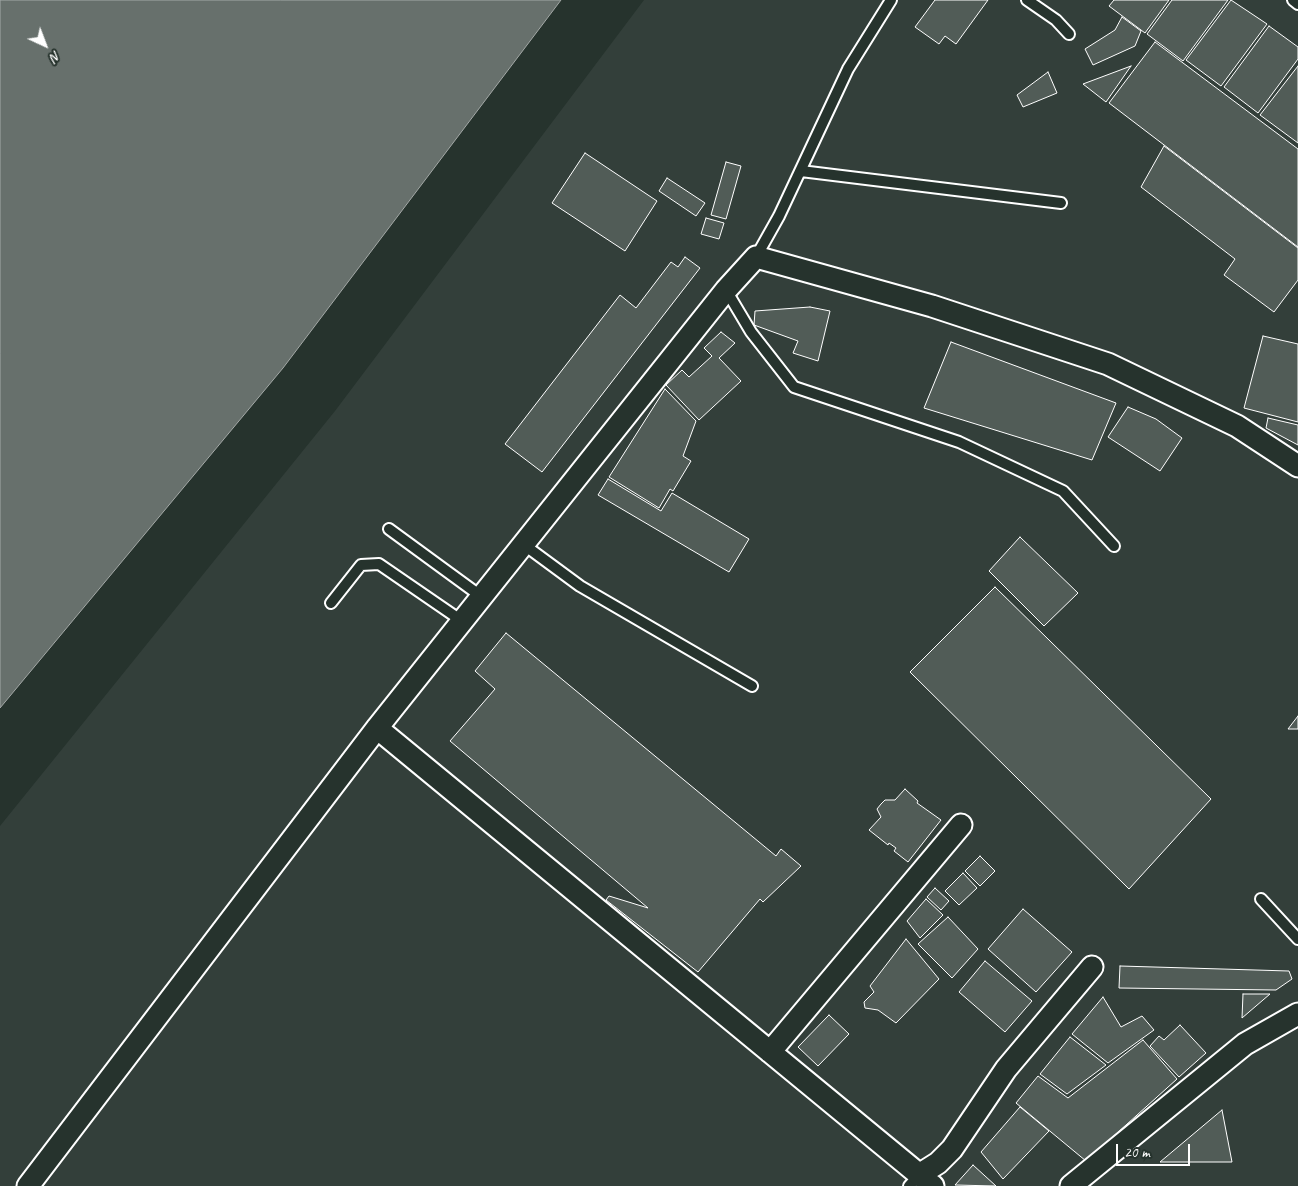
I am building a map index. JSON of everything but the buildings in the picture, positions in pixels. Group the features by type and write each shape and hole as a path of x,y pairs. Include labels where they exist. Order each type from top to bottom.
{"street":[{"path":"28,1186 377,728 726,290 756,258 932,306 1108,364 1237,426 1298,466"},
{"path":"377,728 770,1052 920,1182 952,1149 1006,1069 1092,967"},
{"path":"770,1052 961,825"},
{"path":"1071,1186 1245,1044 1298,1014"}],"lane":[{"path":"756,258 801,171 848,69 891,0"},
{"path":"1027,0 1056,20 1069,34"},
{"path":"1293,0 1298,4"},
{"path":"801,171 1061,203"},
{"path":"726,290 751,332 794,387 958,442 1063,492 1114,546"},
{"path":"390,529 482,597"},
{"path":"523,544 580,586 752,686"},
{"path":"330,603 361,565 379,564 462,621"},
{"path":"1261,900 1298,939"}],"shaded area":[{"path":"0,0 561,0 283,368 0,708"},
{"path":"644,0 1298,0 1298,1186 0,1186 0,826 335,411"}]}
